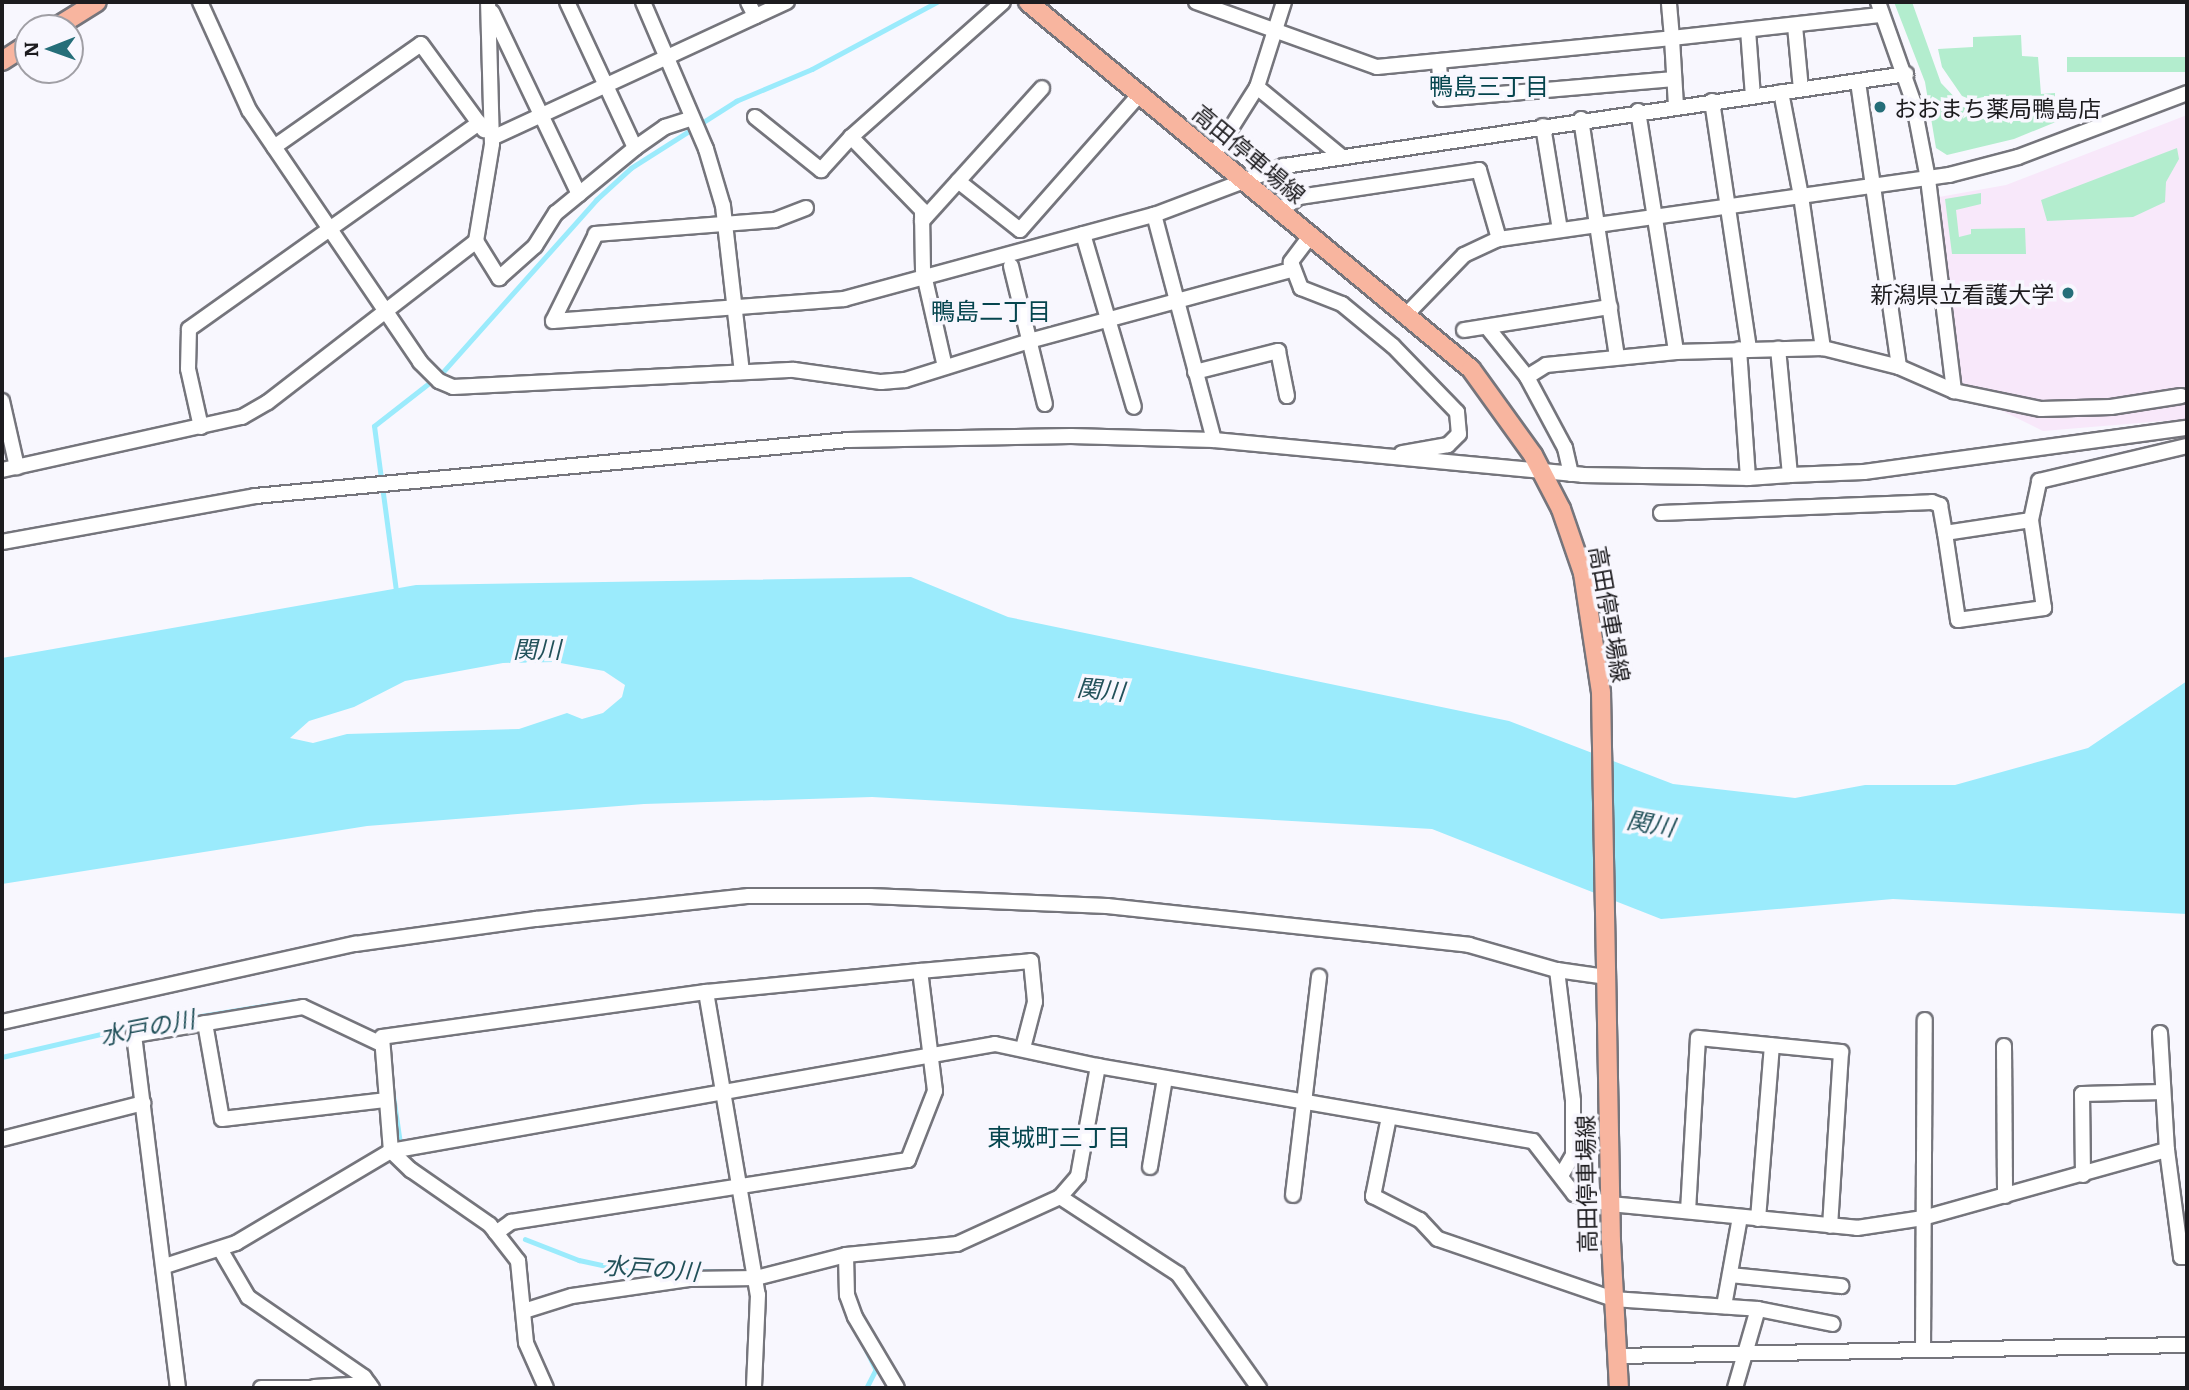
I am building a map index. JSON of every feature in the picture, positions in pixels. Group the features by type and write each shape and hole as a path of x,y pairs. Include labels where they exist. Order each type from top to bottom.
{"main road":[{"path":"78,14 97,2"},
{"name":"高田停車場線","path":"1028,2 1471,369 1545,477 1583,573 1598,660 1610,1204 1619,1388"}],"street":[{"path":"200,2 249,110 420,362 439,382 453,387 794,370 881,382 905,380 1033,340 1291,270"},
{"path":"566,2 635,148"},
{"path":"643,2 710,162 725,225 742,372"},
{"path":"748,2 755,16"},
{"path":"492,138 604,84 668,58 787,2"},
{"path":"755,117 821,170 851,137 1003,2"},
{"path":"1196,2 1377,67 1795,26 1880,8 1906,74 1928,179 1954,391"},
{"path":"1214,155 1257,88 1284,2"},
{"path":"1669,2 1676,106"},
{"path":"487,3 492,138 476,240 499,278 535,246 556,213 665,127 692,118"},
{"path":"487,3 579,194"},
{"path":"1795,26 1801,89"},
{"path":"1748,30 1753,96"},
{"path":"274,147 421,44 492,138"},
{"path":"1439,61 1441,99 1674,79"},
{"path":"806,208 774,220 596,234 553,321 844,299 1154,215 1246,184 1284,166 1581,119 1906,74"},
{"path":"1858,82 1899,367"},
{"path":"922,221 1042,88"},
{"path":"1257,88 1342,157"},
{"path":"1781,92 1801,196 1823,348"},
{"path":"1406,315 1464,255 1500,239 1928,179 2018,156 2187,93"},
{"path":"958,181 1020,230 1140,94"},
{"path":"1712,101 1728,207 1744,349 1748,478"},
{"path":"1638,111 1676,352"},
{"path":"1581,119 1617,357"},
{"path":"201,427 188,369 188,329 479,123"},
{"path":"1543,126 1560,230"},
{"path":"851,137 922,210 925,277 945,367"},
{"path":"1281,210 1299,197 1479,170 1500,239"},
{"path":"1154,215 1175,302 1214,440"},
{"path":"1083,234 1134,407"},
{"path":"1311,235 1291,262 1291,270 1301,288 1333,298 1393,346 1457,412 1460,427 1455,440 1441,450 1399,454 1392,460"},
{"path":"2,470 242,417 268,402 476,240"},
{"path":"1011,266 1033,340 1045,404"},
{"path":"1464,330 1610,307"},
{"path":"1487,327 1527,377 1566,449 1571,474"},
{"path":"1527,377 1546,365 1617,357 1744,349 1823,348 1899,367 1954,391 2041,409 2111,407 2181,396"},
{"path":"1778,349 1790,475"},
{"path":"1195,372 1278,351 1287,396"},
{"path":"2,401 17,467"},
{"path":"2,542 255,496 705,452 953,438 1214,440 1545,477 1571,474 1748,478 1864,472 2187,428"},
{"path":"1661,513 1932,502 1940,505 1958,620 2044,608 2031,520 2039,481 2187,446"},
{"path":"1945,533 2031,520"},
{"path":"2,1022 355,944 536,919 749,896 870,896 1107,906 1469,945 1557,970 1606,968"},
{"path":"546,1388 529,1358 521,1270 496,1233 391,1151 379,1043 382,1037 706,992 1031,961 1035,1002 1023,1048"},
{"path":"1557,970 1573,1101 1573,1155 1562,1176"},
{"path":"496,1233 511,1222 740,1189 908,1160 935,1091 933,1055 920,971"},
{"path":"1293,1195 1319,977"},
{"path":"706,992 759,1309 754,1388"},
{"path":"178,1388 165,1266 134,1035 303,1007 379,1043"},
{"path":"1923,1349 1925,1020"},
{"path":"205,1023 222,1119 385,1100"},
{"path":"2160,1033 2167,1150 2180,1257 2187,1257"},
{"path":"1688,1211 1698,1038 1841,1052 1830,1226"},
{"path":"165,1266 220,1250 391,1151 995,1044 1098,1066 1533,1141 1574,1194 1610,1204 1830,1226 1857,1228 1923,1218 2167,1150"},
{"path":"1758,1219 1772,1046"},
{"path":"2004,1046 2005,1196"},
{"path":"524,1311 572,1296 688,1279 755,1278 846,1255 957,1244 1060,1196 1078,1176 1098,1066"},
{"path":"1150,1167 1165,1077"},
{"path":"2083,1175 2081,1094 2163,1092"},
{"path":"2,1139 143,1103"},
{"path":"1389,1116 1373,1196 1420,1220 1438,1239 1614,1298 1758,1309 1833,1324"},
{"path":"1060,1196 1178,1274 1259,1388"},
{"path":"1724,1306 1741,1217"},
{"path":"220,1250 248,1297 370,1386"},
{"path":"846,1255 847,1295 855,1317 897,1388"},
{"path":"1730,1275 1841,1286"},
{"path":"1735,1388 1758,1309"},
{"path":"1617,1356 2187,1345"},
{"path":"261,1388 370,1386"}],"shaded area":[{"name":"新潟県立看護大学","path":"2187,115 2187,419 2043,431 1958,389 1939,197 2006,185"}],"green space":[{"path":"1894,2 1912,2 1941,83 1965,108 2000,116 2056,105 2063,119 2014,139 1947,155 1936,148 1925,82"},
{"path":"2021,35 2022,56 2038,57 2041,94 2055,93 2055,98 1987,106 1962,96 1942,67 1938,49 1973,47 1973,37"},
{"path":"2067,57 2187,57 2187,72 2067,72"},
{"path":"2177,148 2179,159 2166,182 2165,202 2133,217 2047,221 2041,200"},
{"path":"1981,193 1981,204 1956,210 1959,237 1971,234 1971,229 2025,228 2026,254 1952,254 1945,199"}],"water":[{"name":"関川","path":"911,577 1008,617 1509,721 1673,784 1795,798 1865,785 1955,785 2088,748 2187,681 2187,914 1893,899 1661,919 1432,829 872,797 644,804 367,826 2,884 2,658 416,585","holes":["555,662 604,671 625,685 622,697 603,713 582,719 567,713 519,729 347,734 313,743 290,738 309,721 354,707 405,681 503,663"]}],"waterway":[{"path":"396,591 374,426 442,373 596,200 631,168 736,101 812,69 937,2"},
{"name":"水戸の川","path":"2,1057 127,1028 293,1001"},
{"name":"水戸の川","path":"393,1092 400,1140"},
{"name":"水戸の川","path":"417,1166 430,1175"},
{"name":"水戸の川","path":"525,1239 579,1260 630,1271 735,1271"},
{"name":"水戸の川","path":"767,1268 802,1259"},
{"name":"水戸の川","path":"863,1343 876,1370 867,1388"}],"place":[{"name":"おおまち薬局鴨島店","path":"1880,107"},
{"name":"新潟県立看護大学","path":"2068,293"}],"district":[{"name":"鴨島三丁目","path":"1489,85"},
{"name":"鴨島二丁目","path":"991,310"},
{"name":"東城町三丁目","path":"1059,1136"}]}
